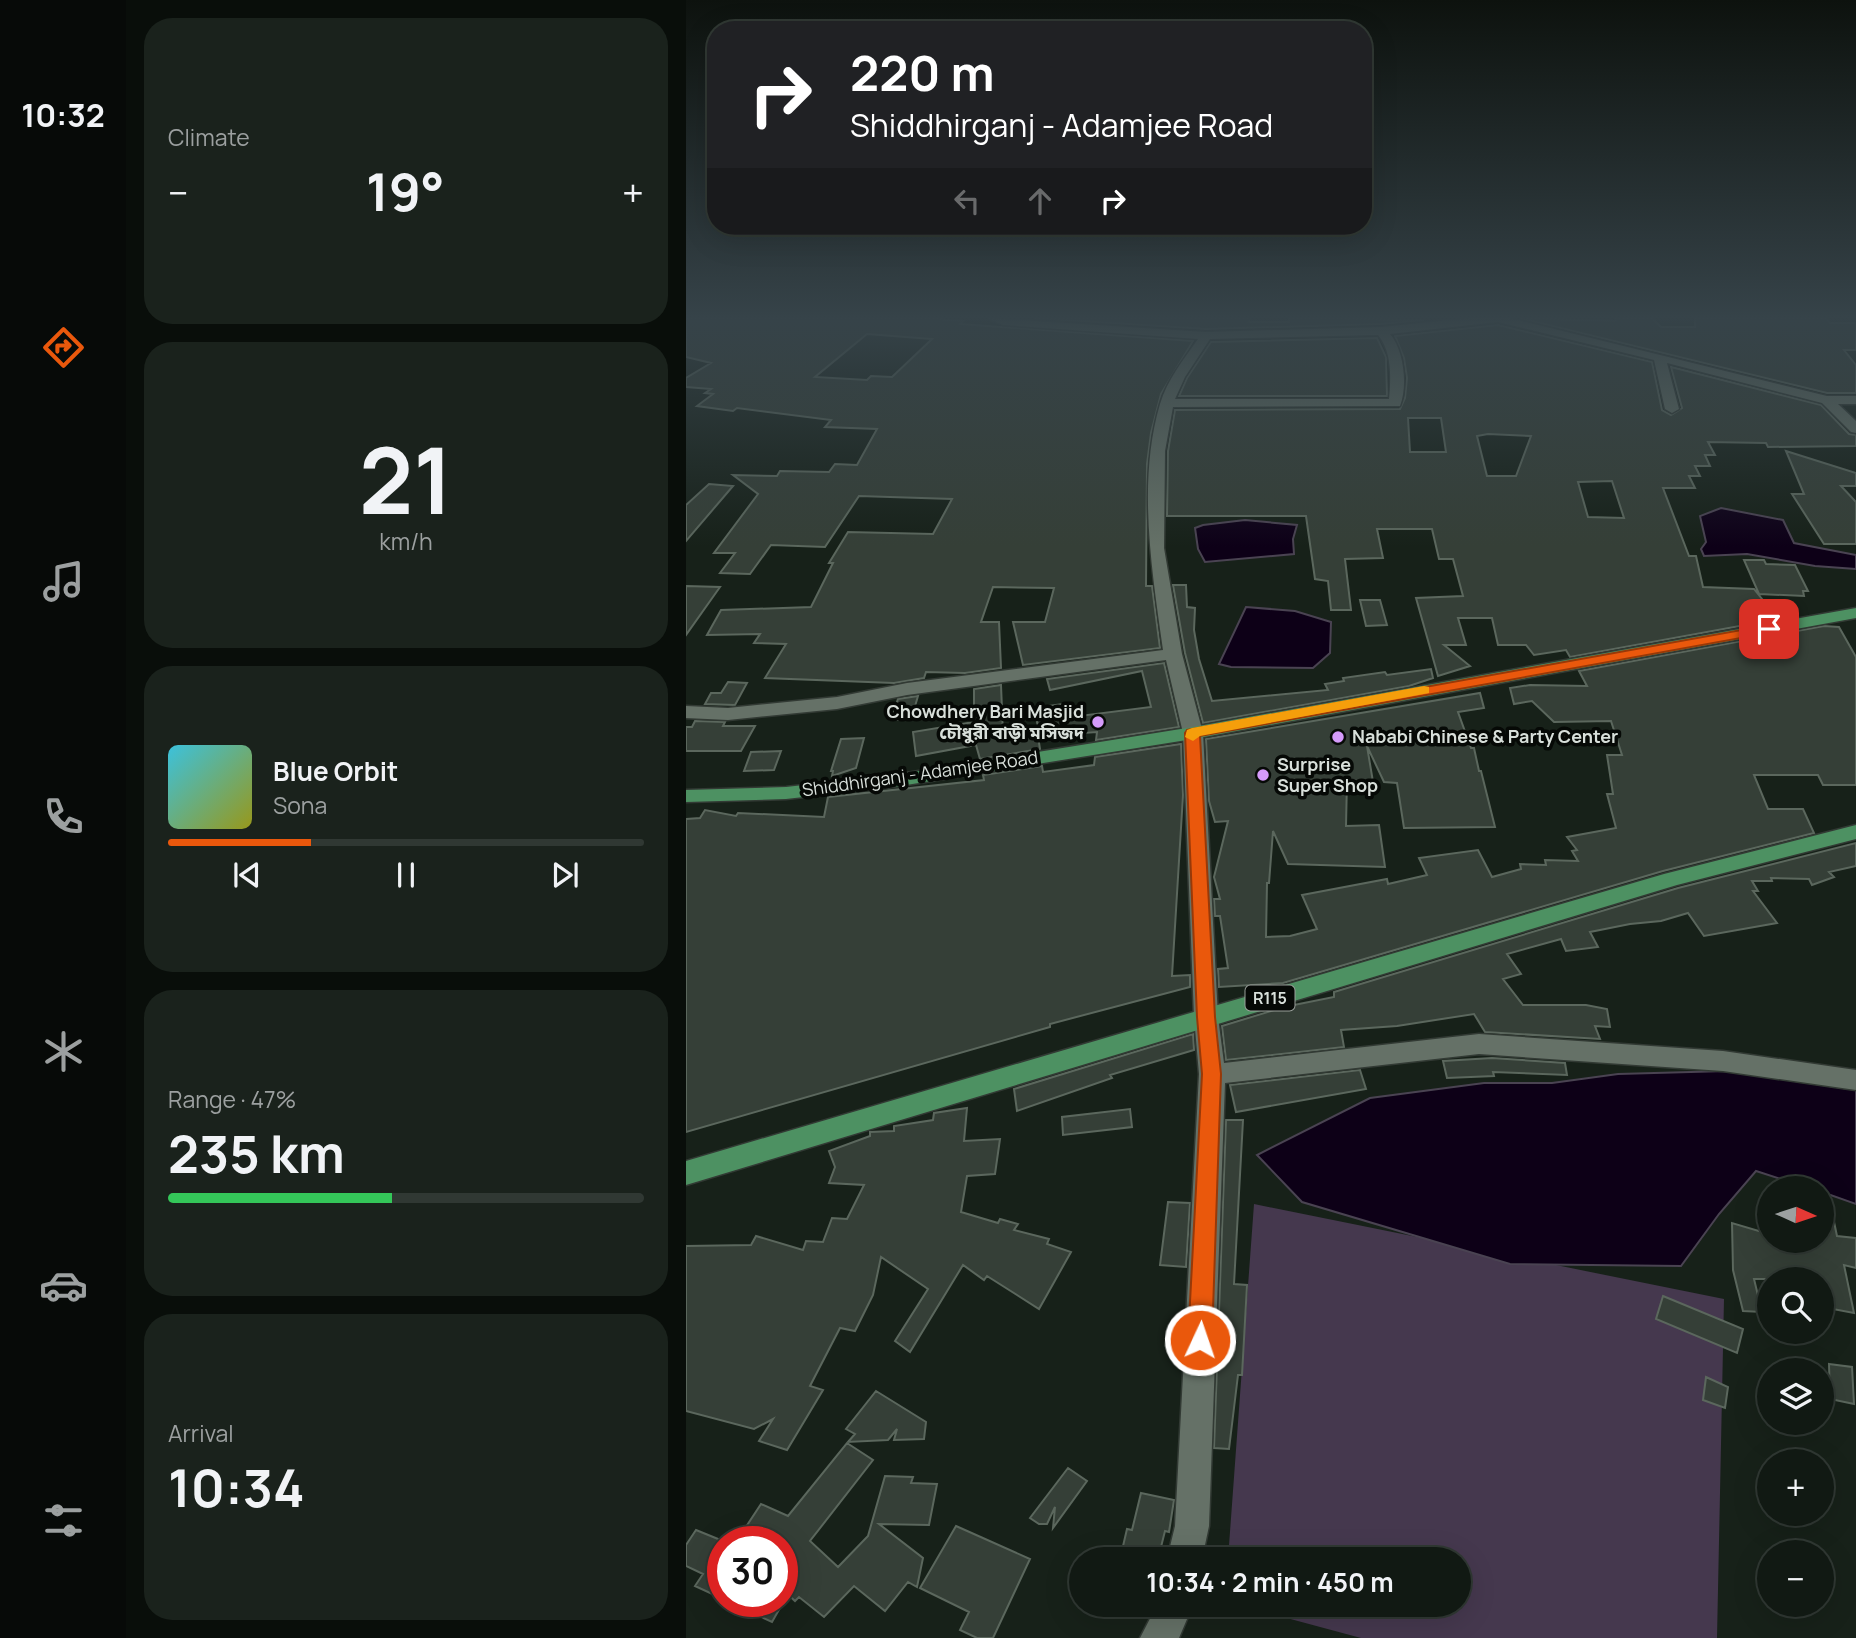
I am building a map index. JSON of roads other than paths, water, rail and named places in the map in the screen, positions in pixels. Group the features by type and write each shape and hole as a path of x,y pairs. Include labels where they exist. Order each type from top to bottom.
{"main road":[{"name":"Shiddhirganj - Adamjee Road","path":"686,796 786,793 845,787 1192,733 1856,613"},
{"name":"R115","path":"686,1173 1672,879 1856,832"}],"street":[{"path":"1171,394 1158,451 1156,548 1173,654 1192,733 1206,1017 1212,1074 1192,1526 1188,1547"},
{"path":"1167,404 1305,401 1395,403 1395,394"},
{"path":"1669,394 1672,409"},
{"path":"1805,394 1827,400 1856,400"},
{"path":"1827,400 1856,429"},
{"path":"686,712 728,714 837,703 907,689 1173,654"},
{"path":"1212,1074 1479,1044 1723,1061 1856,1080"},
{"path":"1158,1638 1171,1617"}],"place":[{"name":"Chowdhery Bari Masjid চৌধুরী বাড়ী মসিজদ","path":"1098,722"},
{"name":"Nababi Chinese & Party Center","path":"1338,737"},
{"name":"Surprise Super Shop","path":"1263,775"}]}
